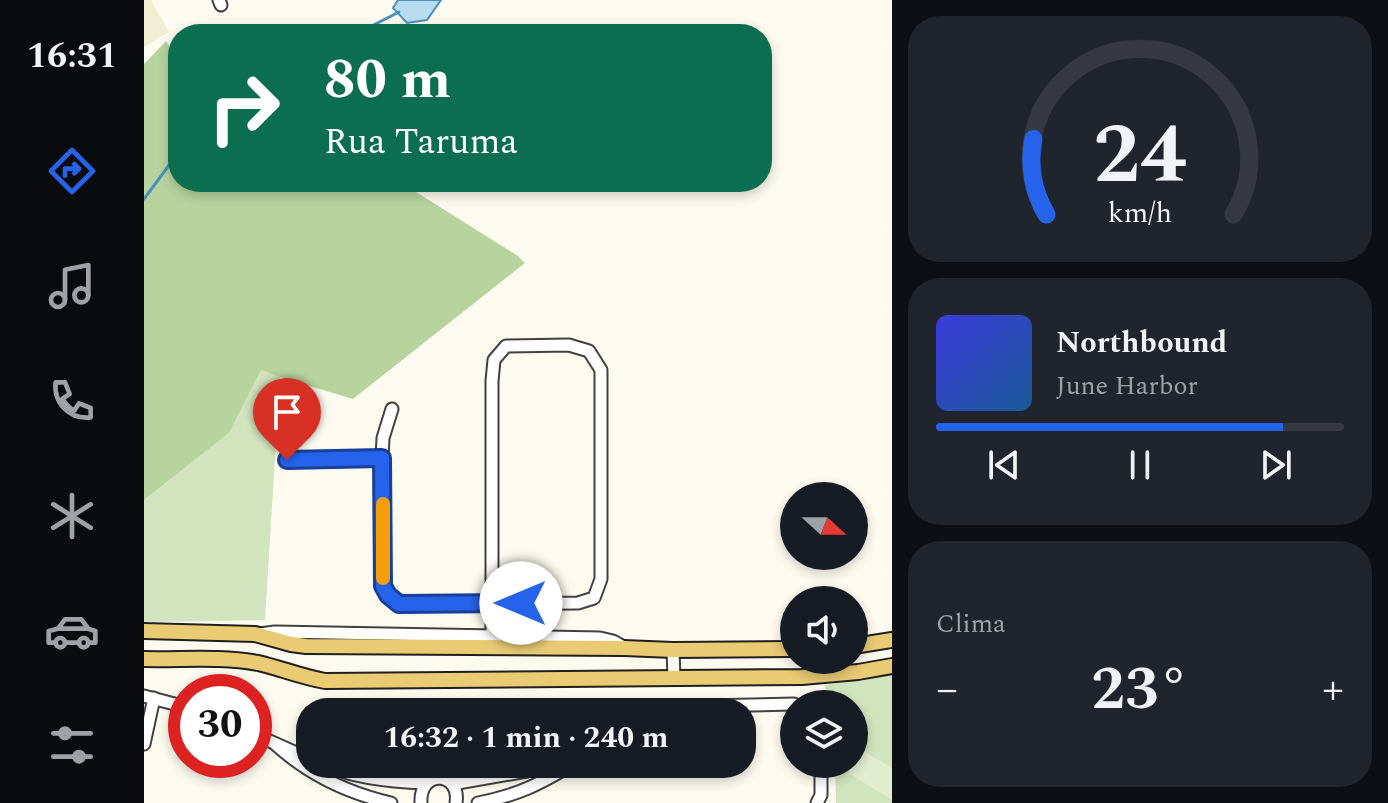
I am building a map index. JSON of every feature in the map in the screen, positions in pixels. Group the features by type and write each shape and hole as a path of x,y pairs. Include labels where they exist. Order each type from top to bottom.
{"main road":[{"path":"144,631 255,634 306,646 780,649"},
{"path":"868,644 892,640"},
{"path":"144,659 247,662 325,681 802,677 892,666"}],"street":[{"path":"392,409 383,438 382,458 383,586 388,595 399,604 492,603 578,603 594,598 601,579 601,370 589,351 569,345 506,346 494,360 492,397 492,603 492,635"},
{"path":"287,460 382,458"},
{"path":"255,634 600,638 624,648"},
{"path":"673,650 674,678"},
{"path":"144,744 149,697"},
{"path":"756,705 780,704"},
{"path":"272,743 296,753"},
{"path":"275,744 294,762 333,785 391,803"},
{"path":"376,778 426,783 436,778 444,779 457,792 456,803"},
{"path":"452,784 487,778"},
{"path":"478,803 520,793 550,778"},
{"path":"817,803 821,795 821,778"},
{"path":"421,803 421,792 426,783"}],"shaded area":[{"path":"144,0 151,0 168,33 144,47"}],"green space":[{"path":"166,41 168,192 416,192 525,263 353,399 261,370 229,433 144,500 144,64"},
{"path":"261,369 280,377 265,620 144,622 144,500 229,433"},
{"path":"892,674 892,803 836,803 835,778 868,778 868,690 826,690 825,685"},
{"path":"868,754 892,768 892,800 856,778 868,778"}],"water":[{"path":"398,0 441,0 427,20 407,23 393,8"}],"waterway":[{"path":"376,24 399,12"},
{"path":"144,199 168,167"}],"slow traffic":[{"path":"383,504 383,578"}],"route":[{"path":"287,460 382,458 383,586 399,604 521,603"}]}
